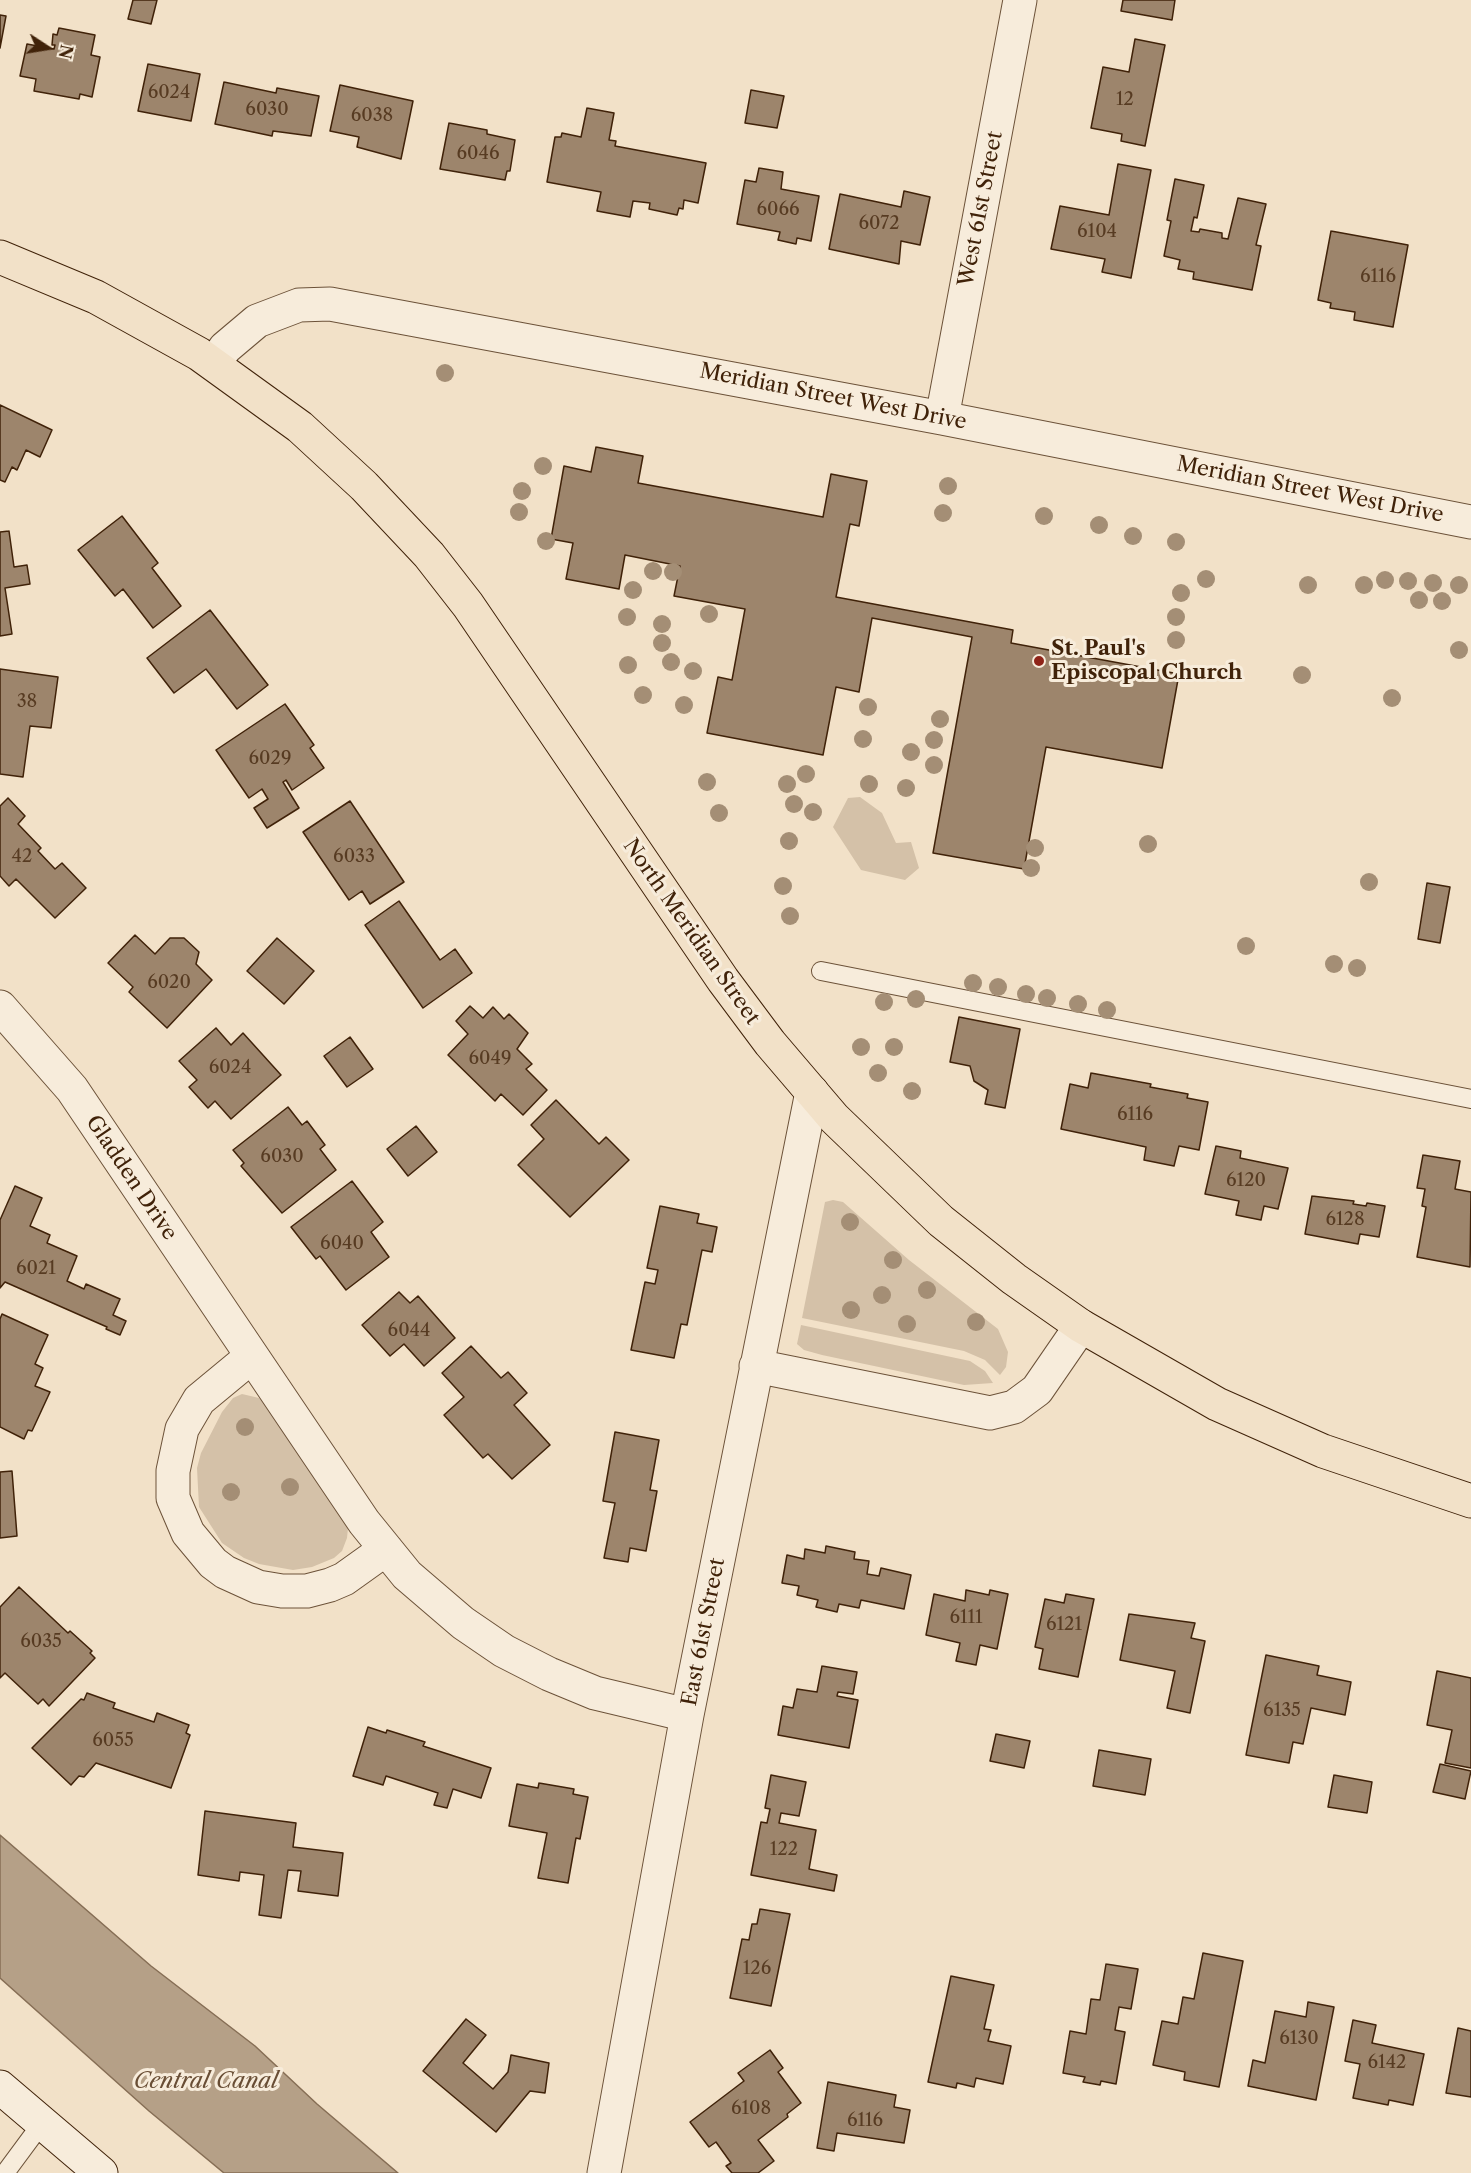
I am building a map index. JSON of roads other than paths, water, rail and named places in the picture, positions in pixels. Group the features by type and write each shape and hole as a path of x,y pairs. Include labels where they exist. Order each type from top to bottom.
{"main road":[{"name":"North Meridian Street","path":"0,257 96,297 148,324 214,364 300,427 364,486 429,555 485,629 734,996 812,1092 886,1170 941,1221 1014,1279 1082,1326 1175,1381 1257,1423 1371,1469 1471,1501"}],"street":[{"name":"West 61st Street","path":"942,418 1020,0"},
{"name":"Meridian Street West Drive","path":"214,364 225,348 257,321 299,305 319,303 942,418 1471,522"},
{"name":"Gladden Drive","path":"0,1007 72,1089 251,1358 386,1549 407,1575 444,1608 512,1655 549,1674 595,1692 687,1715"},
{"name":"East 61st Street","path":"604,2173 687,1715 812,1092"},
{"path":"756,1366 990,1413 1023,1403 1036,1390 1082,1326"},
{"path":"251,1358 199,1400 182,1429 173,1471 173,1498 188,1533 206,1556 225,1572 258,1587 282,1591 307,1591 330,1585 364,1566 386,1549"},
{"path":"0,2087 101,2173"}],"lane":[{"path":"821,971 1471,1099"},
{"path":"5,2173 42,2123"}],"water":[{"name":"Central Canal","path":"0,1835 151,1966 255,2046 317,2104 398,2173 224,2173 149,2111 0,1978"}],"place":[{"name":"St. Paul's Episcopal Church","path":"1039,661"}]}
